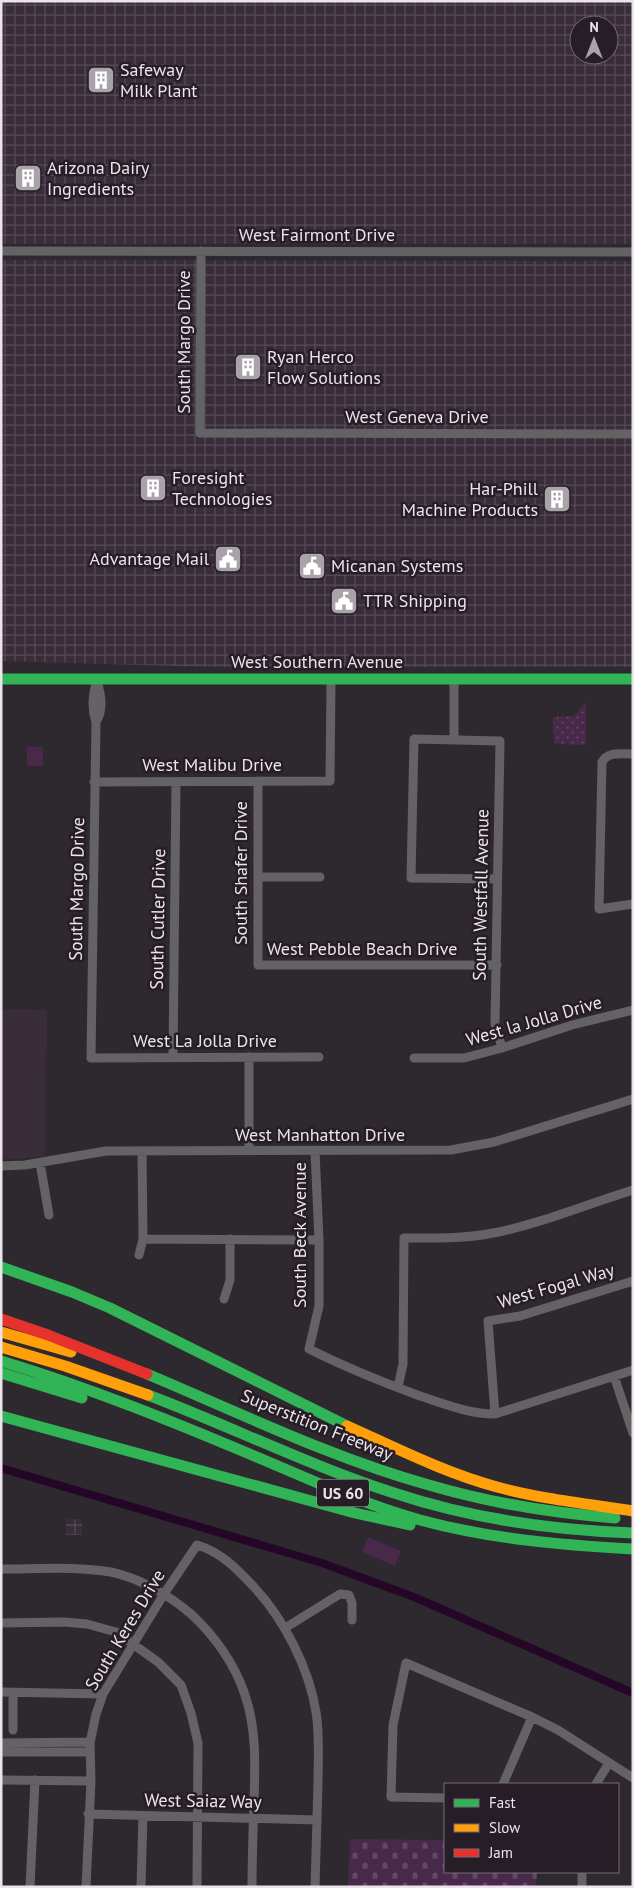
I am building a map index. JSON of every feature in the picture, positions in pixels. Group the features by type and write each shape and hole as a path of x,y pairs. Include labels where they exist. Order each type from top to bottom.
{"main road":[{"name":"West Southern Avenue","path":"1,679 633,679"},
{"path":"1,1267 72,1292 110,1308 322,1414 421,1460 496,1487 556,1500 633,1511"},
{"name":"Superstition Freeway","path":"1,1319 67,1340 368,1466 452,1492 492,1502 560,1513 633,1519"},
{"path":"1,1332 99,1360 200,1396"},
{"path":"1,1347 48,1360 135,1389 348,1476 417,1500 486,1517 527,1524 599,1532 633,1533"},
{"name":"US 60","path":"1,1361 84,1387 336,1490 394,1511 460,1530 503,1538 633,1549"},
{"path":"1,1373 189,1430"},
{"path":"1,1416 355,1513 416,1526 503,1538"}],"street":[{"name":"West Fairmont Drive","path":"1,251 633,252"},
{"name":"South Margo Drive","path":"200,251 200,433"},
{"name":"West Geneva Drive","path":"200,433 633,434"},
{"name":"South Margo Drive","path":"91,1058 96,722 92,712 93,695 97,679"},
{"path":"454,679 454,739 414,739 411,878 498,879"},
{"name":"West Malibu Drive","path":"94,782 330,781 331,680"},
{"name":"South Westfall Avenue","path":"454,739 500,741 495,1024 502,1048"},
{"path":"633,754 610,754 602,762 599,909 633,904"},
{"name":"South Cutler Drive","path":"173,1057 176,782"},
{"name":"South Shafer Drive","path":"258,782 258,965"},
{"path":"258,876 320,877"},
{"name":"West Pebble Beach Drive","path":"258,965 497,965"},
{"name":"West la Jolla Drive","path":"414,1058 464,1058 502,1048 572,1025 633,1010"},
{"path":"249,1057 249,1151"},
{"name":"West La Jolla Drive","path":"91,1058 319,1057"},
{"name":"West Manhatton Drive","path":"1,1166 40,1163 91,1153 142,1151 436,1151 470,1148 633,1099"},
{"path":"139,1255 143,1239 142,1151"},
{"name":"South Beck Avenue","path":"315,1151 319,1240 319,1306 310,1349 343,1366 398,1387"},
{"path":"40,1163 50,1215"},
{"path":"633,1190 493,1233 455,1238 404,1238 403,1364 398,1387 477,1414 495,1414 633,1370"},
{"path":"143,1239 319,1240"},
{"path":"224,1299 230,1280 230,1239"},
{"name":"West Fogal Way","path":"495,1414 488,1321 520,1316 633,1280"},
{"path":"614,1376 633,1433"},
{"name":"South Keres Drive","path":"86,1887 91,1781 90,1742 96,1714 103,1694 164,1594 197,1545 213,1550 240,1572 266,1600 285,1628"},
{"path":"1,1569 112,1572 164,1594 184,1608 218,1643 245,1695 252,1728 255,1755 252,1887"},
{"path":"315,1887 319,1740 316,1711 302,1664 285,1628 340,1594 349,1595 352,1603 352,1620"},
{"path":"1,1624 64,1622 87,1624 116,1632 134,1643 158,1662 180,1685 191,1713 198,1743 197,1887"},
{"path":"444,1798 391,1797 393,1725 406,1663 558,1730 633,1778"},
{"path":"1,1692 103,1694"},
{"path":"13,1693 13,1730"},
{"path":"503,1783 532,1717"},
{"path":"5,1747 49,1747 90,1742"},
{"path":"49,1747 90,1752"},
{"path":"597,1783 609,1763"},
{"path":"1,1780 91,1781"},
{"path":"30,1887 35,1780"},
{"name":"West Saiaz Way","path":"88,1814 317,1820"},
{"path":"141,1887 143,1816"},
{"path":"582,1873 582,1887"}],"shaded area":[{"path":"1,1 633,1 633,244 1,244"},
{"path":"1,260 633,261 633,667 247,668 1,661"},
{"path":"1,1009 47,1010 45,1156 1,1159"},
{"path":"66,1519 82,1519 82,1535 66,1535"}],"green space":[{"path":"586,702 586,745 554,744 553,717 574,716"},
{"path":"27,747 43,747 43,766 27,766"},
{"path":"368,1537 401,1551 395,1566 362,1552"},
{"path":"350,1839 444,1840 444,1873 537,1873 536,1887 348,1887"}],"waterway":[{"path":"1,1468 322,1563 414,1597 633,1693"}],"traffic: fast":[{"path":"1,679 633,679"},
{"path":"1,1267 72,1292 110,1308 347,1426"},
{"path":"1,1361 128,1405 398,1514 446,1527 499,1536 633,1549"},
{"path":"1,1373 82,1398"},
{"path":"147,1374 286,1434 393,1474 498,1502 545,1510 615,1518"},
{"path":"148,1395 332,1471 423,1502 512,1522 572,1529 633,1533"},
{"path":"1,1416 355,1513 410,1525"}],"traffic: slow":[{"path":"1,1332 71,1352"},
{"path":"1,1347 65,1366 148,1395"},
{"path":"347,1426 421,1460 497,1487 530,1495 633,1511"}],"traffic: jam":[{"path":"1,1319 48,1335 147,1374"}],"place":[{"name":"Safeway Milk Plant","path":"101,80"},
{"name":"Arizona Dairy Ingredients","path":"28,178"},
{"name":"Ryan Herco Flow Solutions","path":"248,367"},
{"name":"Foresight Technologies","path":"153,488"},
{"name":"Har-Phill Machine Products","path":"557,499"},
{"name":"Advantage Mail","path":"228,559"},
{"name":"Micanan Systems","path":"312,566"},
{"name":"TTR Shipping","path":"344,601"}]}
